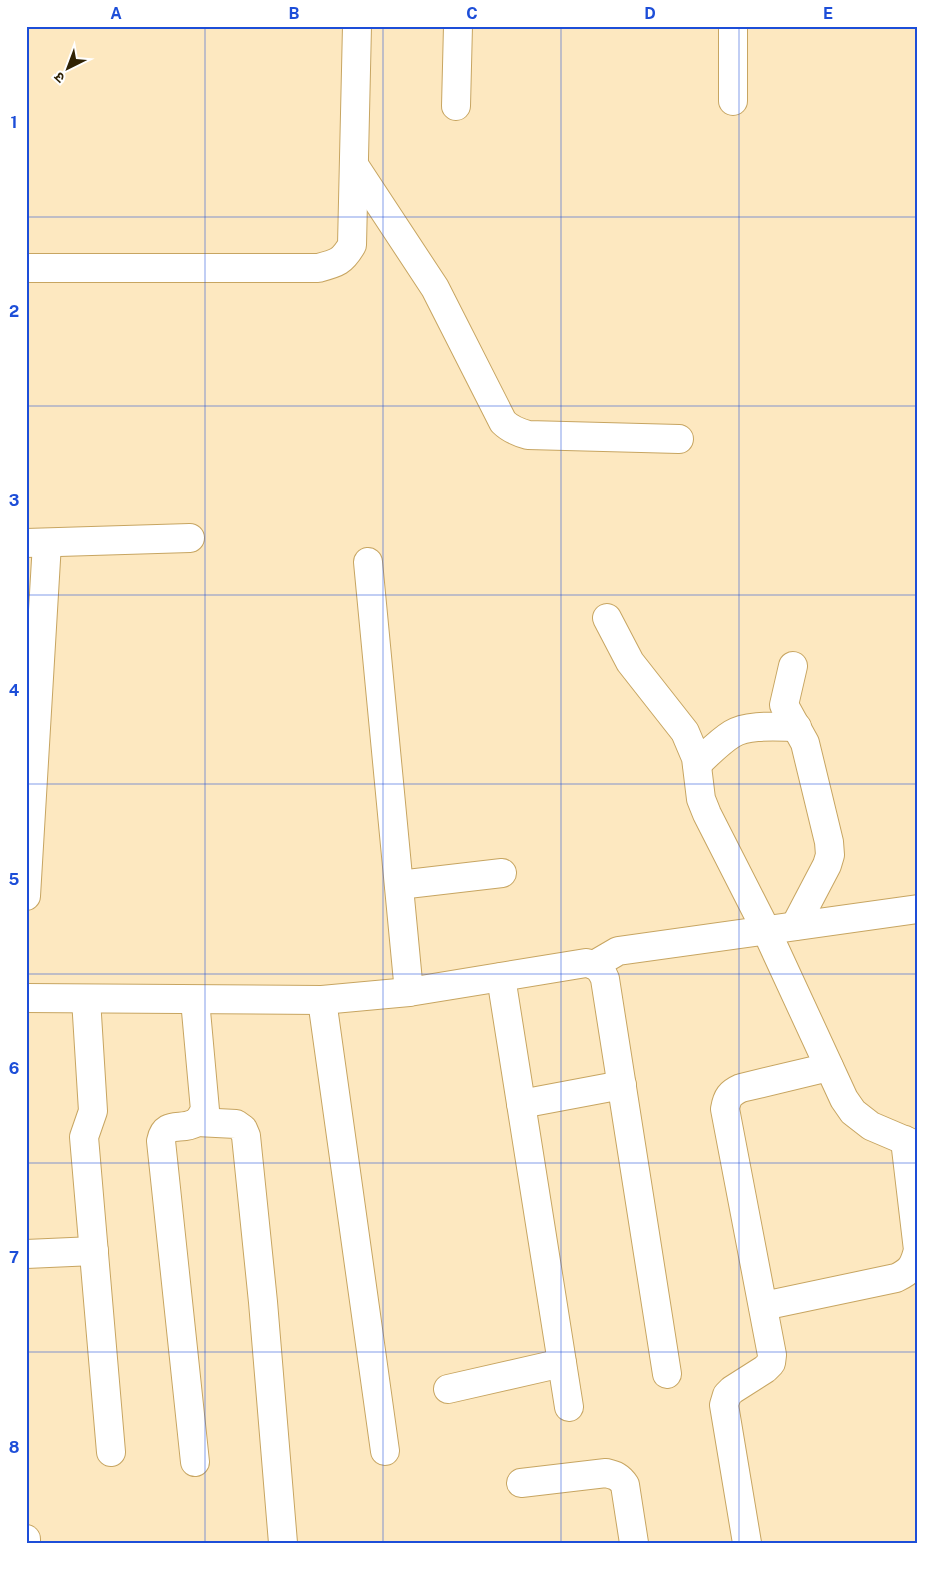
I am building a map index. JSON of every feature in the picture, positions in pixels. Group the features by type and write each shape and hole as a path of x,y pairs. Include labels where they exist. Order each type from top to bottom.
{"street":[{"path":"26,268 318,268 335,263 345,257 352,245 357,26"},
{"path":"456,106 458,26"},
{"path":"732,101 733,26"},
{"path":"354,165 434,288 502,422 509,428 528,435 679,439"},
{"path":"26,896 36,543 190,538"},
{"path":"368,562 409,992"},
{"path":"607,618 630,662 686,732 697,764 701,799 707,814 766,930 844,1099 853,1112 871,1126 911,1143 918,1250 915,1263 907,1273 896,1278 763,1306"},
{"path":"793,666 784,704 805,743 829,842 830,855 827,865 795,926"},
{"path":"697,764 725,739 744,728 797,726"},
{"path":"399,886 502,873"},
{"path":"594,964 618,951 918,909"},
{"path":"26,998 322,1000 409,992 586,963 594,964 601,970 605,979 667,1374"},
{"path":"501,977 569,1407"},
{"path":"86,999 93,1111 84,1137 112,1452"},
{"path":"194,1462 161,1141 162,1133 166,1129 194,1124 201,1119 204,1110 195,1000"},
{"path":"322,1000 385,1451"},
{"path":"747,1543 724,1406 727,1395 732,1390 765,1369 771,1363 772,1354 725,1109 727,1098 741,1088 829,1067"},
{"path":"521,1104 622,1085"},
{"path":"197,1122 236,1124 243,1129 246,1136 263,1302 283,1543"},
{"path":"26,1254 94,1251"},
{"path":"448,1389 562,1363"},
{"path":"521,1483 606,1473 613,1474 620,1478 624,1486 634,1543"}]}
